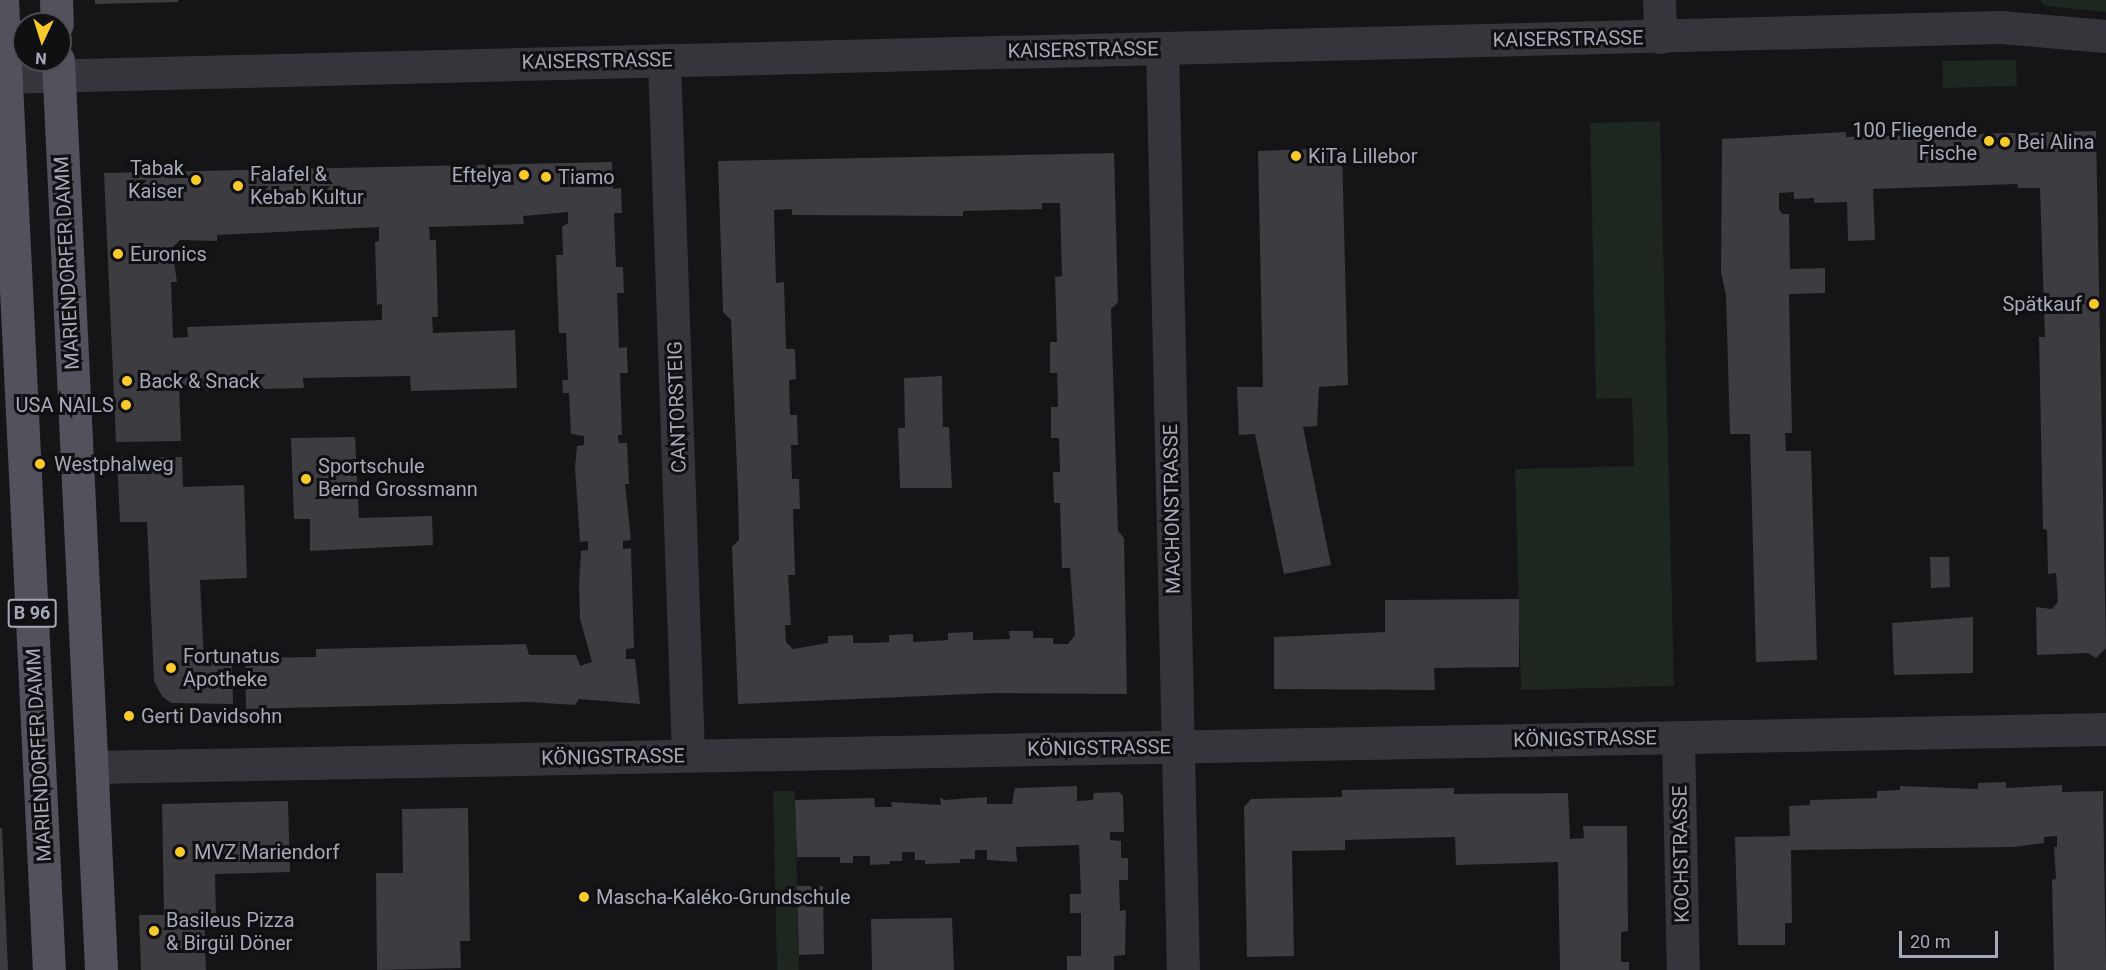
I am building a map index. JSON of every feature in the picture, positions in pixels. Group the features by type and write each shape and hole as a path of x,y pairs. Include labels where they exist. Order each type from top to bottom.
{"main road":[{"name":"MARIENDORFER DAMM","path":"2,0 3,76 50,970"},
{"name":"MARIENDORFER DAMM","path":"58,72 101,970"}],"street":[{"path":"1659,0 1660,37"},
{"name":"KAISERSTRASSE","path":"72,67 664,60 2001,27 2106,36"},
{"name":"MACHONSTRASSE","path":"1162,48 1183,970"},
{"name":"CANTORSTEIG","path":"664,60 688,755"},
{"path":"3,76 27,72"},
{"name":"KÖNIGSTRASSE","path":"92,767 2106,729"},
{"name":"KOCHSTRASSE","path":"1678,738 1683,970"}],"shaded area":[{"path":"2040,0 2106,0 2106,12 2045,6"},
{"path":"2016,60 2017,86 1943,88 1942,61"},
{"path":"1660,121 1674,686 1521,690 1515,469 1634,466 1632,398 1596,399 1590,123"},
{"path":"773,791 795,791 799,970 777,970"}],"building":[{"path":"95,0 178,0 178,2 95,4"},
{"path":"2096,131 2106,648 2096,658 2088,653 2037,655 2036,607 2052,609 2058,602 2056,573 2048,574 2047,530 2043,529 2039,337 2045,337 2040,188 2018,188 2017,184 1873,189 1875,240 1848,241 1847,202 1814,203 1814,198 1794,199 1794,192 1779,193 1779,209 1782,214 1789,214 1790,269 1825,268 1825,293 1789,294 1792,433 1785,433 1786,451 1811,451 1817,660 1756,662 1750,434 1730,434 1726,296 1721,272 1722,139 1846,132 1846,137"},
{"path":"1342,148 1348,385 1319,387 1317,426 1303,427 1331,565 1284,574 1255,434 1239,435 1237,387 1263,387 1258,151"},
{"path":"1114,153 1118,302 1111,309 1118,531 1124,538 1127,694 994,693 738,704 732,547 739,540 738,497 731,320 723,312 718,161","holes":["1042,203 1060,203 1062,276 1055,277 1057,342 1050,342 1050,373 1057,373 1058,407 1051,407 1051,438 1059,438 1060,472 1053,472 1054,503 1060,503 1062,568 1070,568 1075,635 1068,644 1053,644 1053,638 1033,638 1033,631 1009,631 1010,639 973,640 973,632 948,633 948,640 913,642 913,634 889,635 889,642 871,643 853,643 853,635 828,636 828,643 793,649 786,642 785,625 791,625 788,575 795,575 793,509 800,509 799,479 792,479 791,445 798,445 797,415 790,415 789,380 796,379 795,349 786,349 784,282 776,283 774,210 792,209 792,215 963,216 963,211 1042,209"]},
{"path":"612,162 613,189 621,188 622,213 614,213 616,267 623,267 624,293 617,293 619,348 627,347 628,373 620,373 622,435 618,435 619,443 627,443 629,484 625,484 631,540 623,541 623,549 631,548 634,648 626,649 626,659 635,659 640,704 579,699 575,705 529,702 246,709 245,658 316,657 316,649 526,644 529,655 576,655 580,666 592,662 580,619 581,551 588,550 588,541 580,542 575,467 577,446 584,445 584,436 571,434 569,393 563,393 562,380 568,380 566,333 559,333 556,255 563,255 562,227 568,223 568,212 523,216 524,224 429,227 430,240 436,240 438,317 432,317 433,333 515,330 517,388 411,391 410,376 303,378 304,388 193,391 193,385 179,385 181,441 116,442 104,173","holes":["379,227 379,241 375,242 377,305 382,304 382,320 187,327 188,337 173,338 171,282 177,282 172,248 180,240 217,241 217,235"]},
{"path":"942,376 943,427 949,427 952,488 900,488 898,428 905,428 904,378"},
{"path":"355,437 359,518 432,516 433,545 310,551 310,519 294,519 291,438"},
{"path":"182,457 183,487 244,485 247,578 200,580 204,661 232,661 233,704 171,703 162,696 154,681 147,522 120,522 117,458"},
{"path":"1930,557 1949,557 1950,587 1931,588"},
{"path":"1519,599 1519,667 1434,668 1435,690 1274,689 1274,637 1385,632 1385,600"},
{"path":"1973,617 1973,673 1894,675 1892,623"},
{"path":"2006,782 2006,788 2062,785 2062,792 2103,791 2106,970 2054,970 2052,880 2056,879 2054,847 2057,847 2057,836 2044,837 2044,843 2014,847 1791,850 1792,923 1785,923 1785,945 1738,945 1735,837 1790,836 1789,806 1810,805 1810,800 1877,798 1877,791 1900,790 1900,786 1978,789 1978,783"},
{"path":"1077,786 1077,801 1093,800 1094,793 1119,792 1123,796 1124,832 1110,832 1110,840 1121,841 1121,858 1128,858 1128,880 1119,880 1120,911 1126,910 1125,955 1114,956 1114,970 1067,970 1067,956 1081,956 1081,913 1070,913 1070,894 1081,894 1079,845 1016,847 1017,862 987,860 987,850 975,850 975,859 960,859 960,863 925,864 925,860 915,860 915,852 902,852 902,861 870,865 870,856 853,856 853,863 840,863 840,857 797,857 795,800 874,798 875,807 892,807 891,802 941,805 940,797 944,800 987,797 987,804 1012,804 1015,788"},
{"path":"1454,788 1454,794 1568,793 1570,839 1584,838 1583,826 1627,826 1628,931 1621,932 1621,962 1629,962 1629,970 1560,970 1558,862 1456,865 1455,837 1345,840 1345,850 1292,851 1294,956 1247,957 1244,807 1251,799 1342,797 1342,790"},
{"path":"288,801 290,872 215,874 216,913 204,914 206,970 141,970 139,915 164,915 162,804"},
{"path":"468,808 470,941 460,941 461,968 377,970 376,873 403,873 402,809"},
{"path":"0,828 2,828 8,970 0,970"},
{"path":"797,886 823,886 824,954 799,955"},
{"path":"952,918 954,970 872,970 871,919"}],"place":[{"name":"100 Fliegende Fische","path":"1989,141"},
{"name":"Bei Alina","path":"2005,142"},
{"name":"KiTa Lillebor","path":"1296,156"},
{"name":"Eftelya","path":"524,175"},
{"name":"Tiamo","path":"546,177"},
{"name":"Tabak Kaiser","path":"196,180"},
{"name":"Falafel & Kebab Kultur","path":"238,186"},
{"name":"Euronics","path":"118,254"},
{"name":"Spätkauf","path":"2094,304"},
{"name":"Back & Snack","path":"127,381"},
{"name":"USA NAILS","path":"126,405"},
{"name":"Westphalweg","path":"40,464"},
{"name":"Sportschule Bernd Grossmann","path":"306,479"},
{"name":"Fortunatus Apotheke","path":"171,668"},
{"name":"Gerti Davidsohn","path":"129,716"},
{"name":"MVZ Mariendorf","path":"180,852"},
{"name":"Mascha-Kaléko-Grundschule","path":"584,897"},
{"name":"Basileus Pizza & Birgül Döner","path":"154,931"}]}
